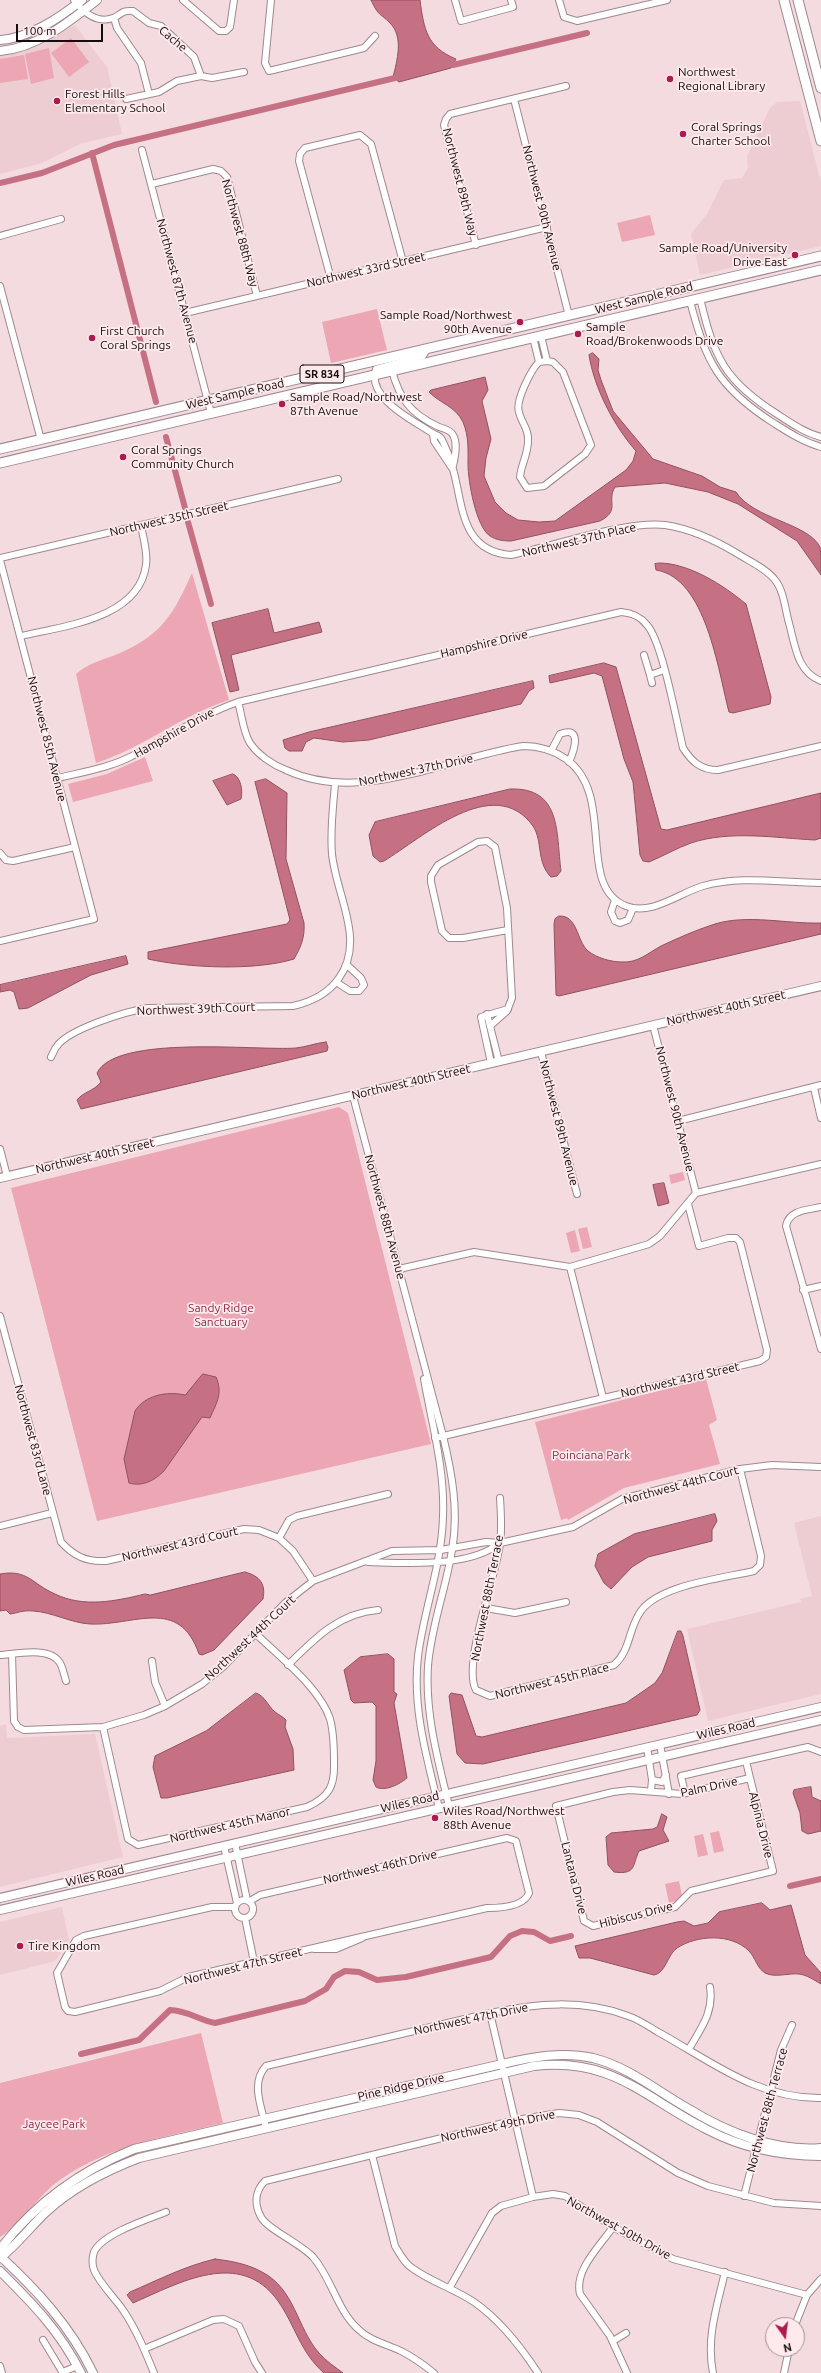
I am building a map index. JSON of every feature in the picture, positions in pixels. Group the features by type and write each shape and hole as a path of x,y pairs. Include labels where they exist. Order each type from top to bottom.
{"main road":[{"path":"784,0 821,141"},
{"path":"798,0 820,78 821,88"},
{"path":"802,68 820,78"},
{"path":"805,78 821,92"},
{"name":"West Sample Road","path":"0,449 821,256"},
{"name":"West Sample Road","path":"0,463 821,270"},
{"path":"587,325 590,318 638,306 653,296"},
{"path":"495,346 510,337 562,325 568,322 569,316"}],"street":[{"path":"0,50 30,43 52,33 98,0"},
{"path":"184,0 219,31 226,31 230,27 234,0"},
{"path":"271,0 265,63 269,71 364,48 375,36"},
{"path":"456,0 461,21 513,8 511,0"},
{"path":"558,0 562,14 567,19 577,21 644,3 667,0"},
{"path":"0,40 26,34 47,25 78,1"},
{"name":"Cache","path":"78,1 84,10 96,19 114,18 119,12 133,11 149,23 161,26 194,57 201,76"},
{"path":"114,18 117,28 141,63 149,94"},
{"path":"126,99 159,92 176,81 201,76 212,78 244,72"},
{"path":"514,99 566,86"},
{"name":"Northwest 89th Way","path":"476,245 444,126 446,119 450,114 514,99"},
{"name":"Northwest 90th Avenue","path":"514,99 569,316"},
{"path":"331,279 299,161 300,154 305,148 360,135 371,144 403,262"},
{"name":"Northwest 87th Avenue","path":"142,150 211,413"},
{"name":"Northwest 88th Way","path":"152,184 213,169 221,171 227,177 257,296"},
{"path":"0,236 61,219"},
{"name":"Northwest 33rd Street","path":"185,313 547,227"},
{"path":"0,286 41,440"},
{"path":"700,298 716,353 734,381 756,400 810,434 821,437"},
{"path":"690,301 707,356 727,387 750,408 804,442 821,447"},
{"path":"537,337 547,361"},
{"path":"537,337 539,362 528,376 518,412 528,438 527,457 520,478 527,488 544,486 585,454 591,445 563,372 553,362 539,362"},
{"path":"427,349 423,356 384,365 376,369 374,375 381,394 388,404 433,434 438,426"},
{"path":"707,356 716,353"},
{"name":"Northwest 37th Place","path":"392,371 398,391 407,406 438,426 448,430 454,436 456,448 453,470"},
{"path":"750,408 756,400"},
{"name":"Northwest 37th Place","path":"433,434 434,441 453,470 467,527 479,544 494,553 511,555 620,529 649,525 678,527 721,544 776,580 782,594 799,659 810,675 821,681"},
{"path":"804,442 810,434"},
{"name":"Northwest 35th Street","path":"0,559 338,479"},
{"path":"21,636 103,615 125,602 139,584 146,565 141,525"},
{"name":"Northwest 85th Avenue","path":"0,559 94,919 0,941"},
{"name":"Hampshire Drive","path":"58,778 93,770 130,757 195,720 238,702 621,612 632,613 648,626 655,637 683,748 689,759 698,766 708,770 718,770 821,746"},
{"path":"644,655 652,683"},
{"path":"650,674 664,670"},
{"name":"Northwest 37th Drive","path":"238,702 247,737 256,750 272,763 293,774 319,782 335,784 377,781 515,748 531,746 551,751 562,756 569,762"},
{"path":"551,751 560,734 568,732 576,738 576,746 569,762 582,776 591,794 600,876 605,888 615,900 633,908 641,909 656,906 702,886 728,880 821,883"},
{"path":"335,784 331,840 335,870 349,928 350,948 347,965 361,978 364,985 359,991 350,991 336,982"},
{"path":"490,1026 508,1009 512,998 507,908 495,847 487,840 478,842 438,865 431,876 442,931 449,938 463,938 508,930"},
{"path":"0,853 6,860 13,861 75,847"},
{"path":"615,900 611,912 615,921 620,923 628,920 633,908"},
{"name":"Northwest 39th Court","path":"51,1057 57,1046 64,1040 104,1019 126,1011 148,1008 293,1006 310,1001 328,990 336,982 347,965"},
{"name":"Northwest 40th Street","path":"4,1177 821,986"},
{"path":"495,1063 481,1017 508,1009"},
{"path":"488,1014 495,1063"},
{"name":"Northwest 90th Avenue","path":"653,1025 696,1193"},
{"name":"Northwest 89th Avenue","path":"541,1052 577,1194"},
{"path":"678,1121 814,1088 821,1085"},
{"path":"814,1088 821,1118"},
{"name":"Northwest 88th Avenue","path":"353,1096 443,1436 454,1504 453,1548"},
{"path":"0,1149 4,1177"},
{"path":"399,1269 474,1252 570,1267 649,1244 660,1236 696,1193 821,1164"},
{"name":"Northwest 43rd Street","path":"435,1438 760,1361 766,1357 767,1350 740,1242 736,1238 728,1238 699,1246 688,1204"},
{"path":"821,1207 793,1214 787,1219 786,1226 821,1350"},
{"path":"570,1267 603,1398"},
{"path":"803,1290 821,1286"},
{"name":"Northwest 83rd Lane","path":"0,1316 61,1542 77,1557"},
{"name":"Northwest 88th Avenue","path":"416,1338 435,1438 443,1504 441,1550 439,1561"},
{"name":"Northwest 44th Court","path":"12,1654 14,1721 18,1727 24,1730 103,1726 144,1715 165,1706 202,1684 218,1671 256,1634 285,1603 313,1581 392,1551 441,1550 486,1542 500,1543 573,1527 622,1499 740,1469 772,1465 821,1467"},
{"name":"Northwest 45th Place","path":"482,1694 490,1696 606,1669 620,1660 628,1646 639,1613 652,1601 668,1592 754,1571 760,1565 761,1556 740,1469"},
{"path":"313,1581 293,1551 279,1538 289,1520 297,1516 388,1494"},
{"name":"Northwest 88th Terrace","path":"482,1694 473,1683 472,1675 478,1635 486,1608 500,1543 500,1498"},
{"path":"0,1526 52,1512"},
{"name":"Northwest 43rd Court","path":"77,1557 86,1560 106,1561 244,1529 259,1530 279,1538"},
{"name":"Northwest 44th Court","path":"365,1562 450,1560 491,1551 500,1543"},
{"path":"449,1806 431,1729 428,1675 433,1633 453,1548"},
{"path":"438,1808 418,1712 417,1689 421,1635 439,1561"},
{"path":"486,1608 515,1613 566,1602"},
{"path":"256,1634 288,1665 319,1635 335,1623 364,1611 378,1610"},
{"path":"0,1655 41,1653 53,1657 59,1662 66,1681"},
{"path":"152,1661 156,1682 165,1706"},
{"name":"Northwest 45th Manor","path":"103,1726 128,1839 132,1844 138,1846 307,1807 326,1796 334,1782 334,1740 330,1719 321,1700 288,1665"},
{"name":"Wiles Road","path":"0,1898 821,1707"},
{"name":"Wiles Road","path":"0,1910 821,1720"},
{"name":"Palm Drive","path":"660,1744 669,1794"},
{"path":"647,1747 652,1780 651,1792"},
{"name":"Palm Drive","path":"556,1806 613,1792 630,1790 669,1794 685,1793 750,1778 746,1761 808,1747 821,1752"},
{"path":"685,1793 681,1776 746,1761"},
{"path":"652,1780 662,1782 666,1776"},
{"name":"Alpinia Drive","path":"750,1778 773,1871"},
{"name":"Lantana Drive","path":"556,1806 584,1921 588,1925"},
{"name":"Northwest 46th Drive","path":"236,1905 249,1901 260,1895 507,1838 516,1841 530,1893 528,1898"},
{"path":"235,1843 245,1891 254,1912 245,1918"},
{"path":"224,1846 235,1893 237,1915 245,1918"},
{"name":"Hibiscus Drive","path":"588,1925 593,1926 675,1907 690,1891 773,1871"},
{"path":"235,1893 245,1891"},
{"name":"Northwest 47th Street","path":"236,1905 212,1907 84,1936 76,1940 57,1973 65,2007 68,2011 75,2012 160,1991 188,1978 487,1908 498,1908 522,1902 528,1898"},
{"path":"245,1918 254,1962"},
{"path":"689,2049 710,2012 712,2000 710,1987"},
{"name":"Northwest 47th Drive","path":"266,2128 258,2079 266,2066 490,2013 526,2006 562,2004 597,2008 629,2016 689,2049 732,2076 771,2091 808,2098 821,2098"},
{"path":"490,2013 533,2197"},
{"name":"Northwest 88th Terrace","path":"744,2196 781,2050 792,2025"},
{"name":"Pine Ridge Drive","path":"0,2255 57,2191 94,2167 134,2149 530,2058 563,2055 592,2058 610,2063 639,2077 690,2110 728,2130 758,2140 790,2146 821,2148"},
{"name":"Pine Ridge Drive","path":"0,2255 56,2203 87,2182 111,2169 139,2158 504,2072 549,2064 576,2065 597,2069 635,2085 707,2130 756,2149 790,2155 821,2156"},
{"name":"Northwest 49th Drive","path":"434,2373 401,2351 374,2341 358,2329 345,2314 326,2274 313,2257 298,2244 269,2226 261,2218 256,2205 258,2188 265,2181 275,2177 516,2120 559,2113 579,2115 620,2134 678,2173 708,2186 774,2203 821,2206"},
{"path":"372,2155 395,2246 403,2260 412,2268 450,2287 476,2303 502,2327 523,2350 538,2373"},
{"name":"Northwest 50th Drive","path":"450,2287 492,2213 501,2206 533,2197 553,2194 565,2196 614,2227 673,2258 807,2295"},
{"path":"154,2373 144,2349 124,2311 94,2271 92,2260 95,2250 105,2241 123,2230 166,2212"},
{"path":"614,2227 584,2268 578,2286 580,2294 613,2341 627,2373"},
{"path":"0,2255 54,2310 83,2353 93,2373"},
{"path":"0,2271 43,2313 64,2342 79,2369 63,2373 43,2340"},
{"path":"713,2373 710,2352 710,2334 725,2272"},
{"path":"798,2317 807,2295 821,2279"},
{"path":"144,2349 213,2320 224,2319 239,2326 262,2373"},
{"path":"613,2341 626,2332"},
{"path":"784,2373 787,2357"},
{"path":"0,2366 2,2373"}],"shaded area":[{"path":"371,0 420,0 423,20 433,43 446,54 456,59 451,68 399,82 393,77 398,49 397,35 390,23 378,12"},
{"name":"Forest Hills Elementary School","path":"75,25 107,67 122,134 82,143 42,163 0,174 0,55 24,51 41,45"},
{"path":"800,101 821,182 821,246 700,275 691,234 707,214 724,180 742,178 748,168 747,156 770,108 777,102"},
{"path":"593,353 599,359 598,370 613,411 653,459 702,476 720,487 736,492 744,501 755,509 804,532 814,539 820,547 821,575 797,541 738,504 708,492 665,483 615,487 612,497 612,509 606,517 600,521 511,541 500,540 490,536 485,531 477,514 471,492 468,472 467,438 463,422 456,412 429,392 431,390 485,377 488,390 482,401 491,439 486,458 484,476 495,502 506,513 518,520 539,522 555,521 626,470 633,461 636,451 620,430 600,393 589,355"},
{"path":"659,563 682,567 705,576 746,604 771,697 770,704 733,713 729,712 714,651 707,628 698,607 687,590 673,577 656,570 655,564"},
{"path":"268,609 274,633 319,622 322,632 231,655 239,690 230,692 212,623"},
{"path":"604,663 616,667 661,829 667,830 821,793 821,838 815,840 753,836 721,837 691,843 649,862 643,861 640,855 633,782 624,759 602,676 594,673 550,683 549,676"},
{"path":"533,681 534,688 529,691 521,704 369,740 343,742 314,738 306,742 302,751 289,751 285,748 283,740 309,732"},
{"path":"233,774 240,781 242,792 241,799 227,805 213,781"},
{"path":"266,779 287,793 286,859 304,923 302,942 294,959 260,965 221,967 182,964 148,959 148,952 287,924 290,920 255,782"},
{"path":"510,789 527,790 539,796 548,804 553,815 558,842 561,871 557,876 551,877 543,865 538,838 533,826 517,811 499,805 479,807 458,815 418,838 384,861 380,862 373,856 369,835 375,822"},
{"path":"559,916 570,920 588,951 600,958 618,962 633,961 687,934 728,921 754,920 821,923 821,934 559,996 556,995 554,924 555,919"},
{"path":"126,956 128,964 91,975 28,1008 19,1009 14,992 10,990 0,992 0,985"},
{"path":"326,1042 328,1047 327,1051 81,1109 77,1100 101,1082 97,1073 109,1061 131,1053 158,1049 189,1047 296,1048"},
{"path":"664,1183 669,1203 658,1206 653,1185"},
{"path":"203,1374 216,1377 219,1388 218,1398 210,1418 202,1417 164,1471 153,1480 139,1484 129,1483 124,1459 135,1411 144,1401 150,1398 164,1394 185,1395"},
{"path":"715,1514 717,1521 712,1530 712,1541 648,1557 632,1567 611,1589 604,1583 595,1566 598,1554 634,1534"},
{"path":"821,1516 821,1694 708,1721 687,1629 801,1602 800,1599 812,1596 794,1523"},
{"path":"245,1572 255,1576 261,1581 264,1589 263,1599 214,1650 202,1655 199,1654 190,1636 180,1625 167,1620 154,1618 90,1624 76,1622 47,1613 26,1611 10,1614 6,1610 0,1611 0,1574 9,1573 24,1575 47,1590 66,1598 77,1601 100,1602 145,1594 150,1595"},
{"path":"678,1631 681,1631 683,1636 700,1710 697,1715 483,1764 465,1763 457,1754 449,1696 451,1693 462,1695 476,1736 482,1737 626,1703 655,1683 662,1673"},
{"path":"388,1654 394,1659 394,1692 397,1694 394,1703 407,1778 396,1785 384,1789 376,1787 373,1780 376,1761 376,1706 372,1702 354,1703 351,1700 344,1670 360,1657"},
{"path":"256,1693 262,1696 275,1712 286,1720 285,1727 293,1749 294,1770 167,1798 161,1798 153,1767 155,1756 206,1731"},
{"path":"6,1724 7,1738 95,1734 123,1857 0,1887 0,1726"},
{"path":"811,1787 812,1797 821,1801 821,1831 808,1834 802,1831 800,1813 793,1793 794,1790"},
{"path":"662,1814 667,1817 663,1830 669,1841 639,1851 634,1865 627,1872 614,1872 608,1865 606,1837 611,1833 653,1829 657,1827"},
{"path":"762,1903 770,1910 791,1905 805,1955 821,1973 821,1984 802,1975 773,1975 765,1973 762,1971 749,1951 742,1945 724,1939 704,1938 694,1940 677,1948 661,1971 654,1975 590,1958 579,1958 575,1946 677,1922 684,1921 694,1926 708,1923 719,1912"},
{"path":"62,1907 69,1940 56,1960 0,1975 0,1922"},
{"path":"215,2259 251,2267 273,2279 282,2288 289,2299 305,2332 319,2353 343,2373 324,2373 316,2365 303,2347 278,2301 263,2285 246,2276 228,2273 208,2275 170,2287 133,2303 127,2295 130,2292 193,2265"}],"green space":[{"path":"71,38 89,62 69,77 51,53"},
{"path":"49,48 54,78 31,84 25,54"},
{"path":"24,55 28,79 0,83 0,59"},
{"path":"650,215 655,235 622,242 617,223"},
{"path":"377,309 387,350 331,363 322,322"},
{"path":"192,573 229,700 195,714 130,749 96,763 76,674 91,664 120,653 146,639 165,621 172,611"},
{"path":"145,757 153,781 73,802 68,784 107,774"},
{"name":"Sandy Ridge Sanctuary","path":"339,1107 348,1113 431,1444 97,1521 11,1188"},
{"path":"683,1172 685,1180 671,1184 669,1175"},
{"path":"587,1227 592,1247 583,1249 578,1229"},
{"path":"575,1230 580,1251 571,1253 566,1233"},
{"name":"Poinciana Park","path":"706,1379 717,1420 709,1425 720,1464 624,1488 568,1520 567,1518 561,1520 535,1422"},
{"path":"719,1831 724,1851 714,1853 710,1833"},
{"path":"703,1834 708,1855 698,1857 694,1836"},
{"path":"679,1881 682,1896 676,1901 669,1903 665,1884"},
{"name":"Jaycee Park","path":"201,2033 223,2123 134,2145 91,2162 52,2186 14,2226 0,2237 0,2083"}],"waterway":[{"path":"453,65 587,33"},
{"path":"0,183 42,173 114,145 395,78"},
{"path":"92,153 156,402"},
{"path":"166,437 185,508"},
{"path":"188,522 211,604"},
{"path":"790,1886 821,1879"},
{"path":"81,2054 139,2040 170,2010 187,2013 203,2020 215,2023 305,2001 326,1989 334,1977 345,1971 359,1972 377,1980 406,1977 491,1957 510,1936 522,1931 534,1932 550,1941 571,1936"}],"place":[{"name":"Northwest Regional Library","path":"670,79"},
{"name":"Forest Hills Elementary School","path":"57,101"},
{"name":"Coral Springs Charter School","path":"683,134"},
{"name":"Sample Road/University Drive East","path":"795,255"},
{"name":"Sample Road/Northwest 90th Avenue","path":"520,322"},
{"name":"Sample Road/Brokenwoods Drive","path":"578,334"},
{"name":"First Church Coral Springs","path":"92,338"},
{"name":"Sample Road/Northwest 87th Avenue","path":"282,404"},
{"name":"Coral Springs Community Church","path":"123,457"},
{"name":"Wiles Road/Northwest 88th Avenue","path":"435,1818"},
{"name":"Tire Kingdom","path":"20,1946"}]}
